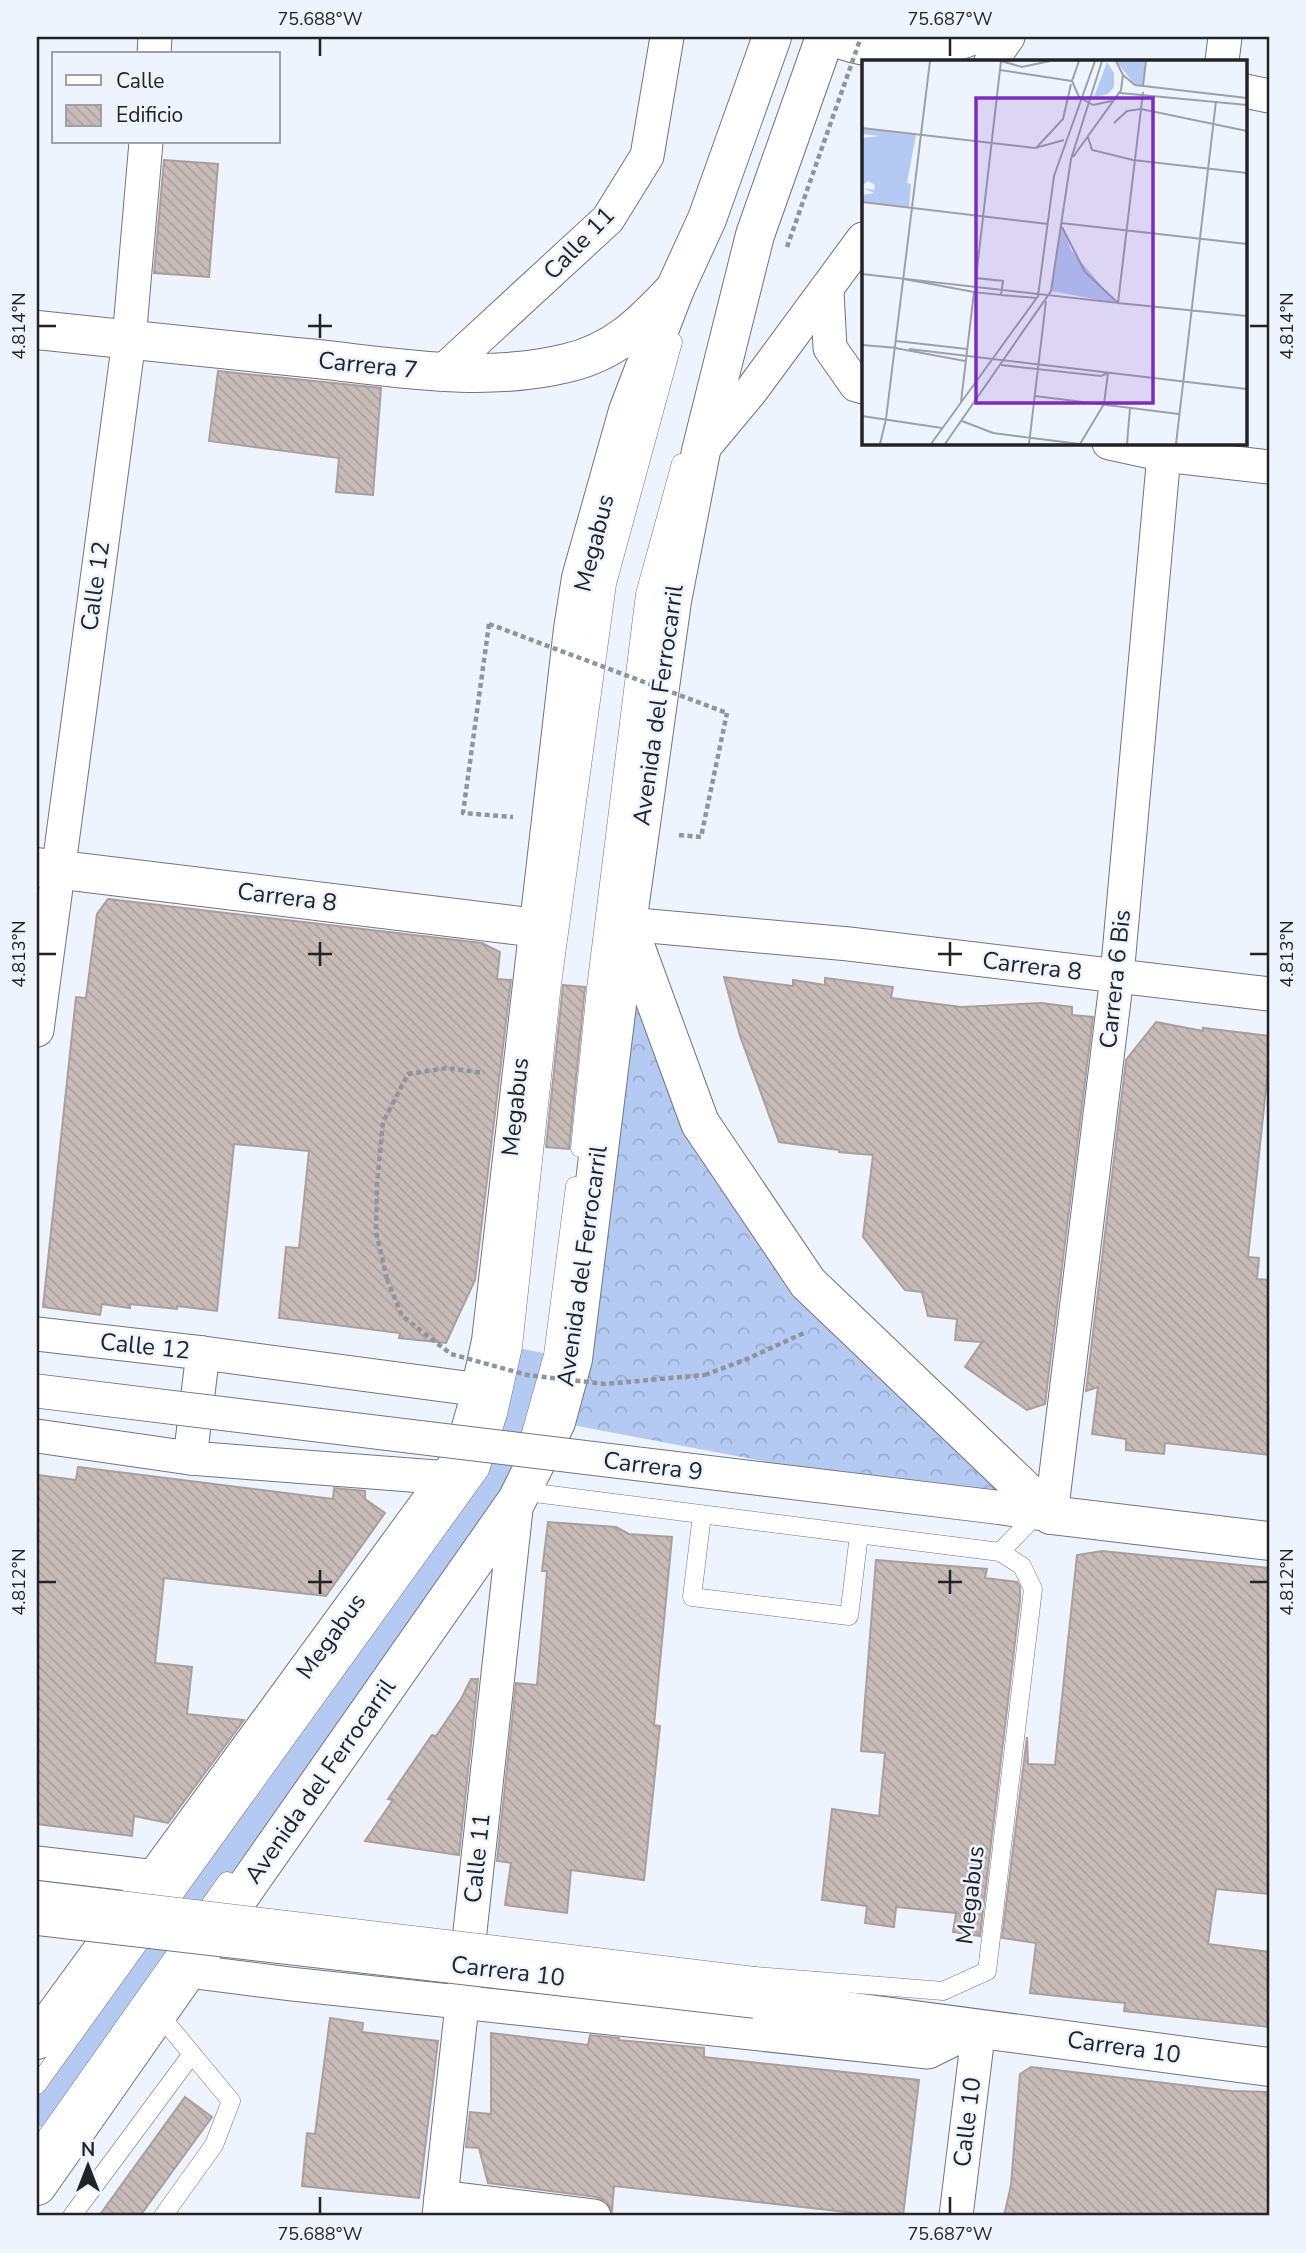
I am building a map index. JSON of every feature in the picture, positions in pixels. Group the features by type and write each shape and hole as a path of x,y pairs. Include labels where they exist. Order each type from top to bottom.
{"main road":[{"path":"37,2040 462,1459 491,1341 537,928 581,578 628,411 675,289 706,222 772,37"},
{"name":"Avenida del Ferrocarril","path":"37,2186 188,1971 514,1493 556,1422 573,1359 639,833 672,601 701,452 826,37"},
{"name":"Carrera 7","path":"37,330 442,372 512,372 568,363 617,344 641,326 675,289"},
{"name":"Carrera 8","path":"47,868 537,928"},
{"path":"627,924 700,1124 808,1283 1045,1514"},
{"name":"Carrera 9","path":"1045,1514 1269,1541"},
{"name":"Carrera 10","path":"37,1916 755,1988 979,2027 1269,2067"}],"street":[{"name":"Calle 11","path":"442,372 608,219 647,156 667,37"},
{"path":"826,37 868,50 899,52 930,50 975,37"},
{"path":"992,60 1008,37"},
{"path":"1222,60 1225,37"},
{"path":"1246,91 1269,96"},
{"name":"Calle 12","path":"37,1030 47,868 129,340 146,144"},
{"path":"701,452 751,391 862,240"},
{"path":"827,291 830,348 856,385 862,387"},
{"path":"1118,444 1269,467"},
{"name":"Carrera 6 Bis","path":"1045,1514 1117,976 1165,449"},
{"name":"Carrera 8","path":"627,924 849,944 1269,994"},
{"name":"Calle 12","path":"37,1334 203,1353 190,1458"},
{"path":"203,1353 481,1390"},
{"name":"Carrera 9","path":"37,1391 1045,1514"},
{"path":"37,1436 190,1458 449,1478"},
{"name":"Calle 11","path":"440,2206 514,1493"},
{"path":"37,1863 156,1877"},
{"name":"Carrera 10","path":"188,1971 928,2052 979,2027"},
{"name":"Calle 10","path":"956,2216 979,2027"},
{"path":"440,2206 594,2216"}],"lane":[{"name":"Megabus","path":"37,2085 480,1470 498,1414 513,1347 552,984 607,584 706,222"},
{"path":"402,1634 514,1493 552,1354 580,1150 598,974 645,594 715,339 765,241"},
{"path":"514,1493 1000,1552 1045,1514"},
{"path":"702,1515 692,1597 849,1616 859,1535"},
{"name":"Megabus","path":"37,1890 755,1988 943,1991 986,1971 1033,1589 1023,1566 1000,1552"},
{"path":"37,2150 233,1872"},
{"path":"158,2013 231,2101 214,2145 163,2216"},
{"path":"72,2216 192,2054"}],"path":[{"path":"765,241 861,37"},
{"path":"551,821 463,813 489,624 727,713 701,837 639,833"},
{"path":"520,1078 447,1068 408,1074 383,1122 376,1232 387,1279 402,1316 451,1354 527,1375 605,1384 705,1375 747,1359 842,1315"}],"green space":[{"path":"627,924 700,1123 808,1283 1038,1513 556,1422"},
{"path":"513,1347 553,1355 505,1489 49,2133 37,2124 37,2085"}],"building":[{"path":"164,160 218,164 209,277 154,273"},
{"path":"218,371 381,388 373,495 336,492 339,458 209,441"},
{"path":"108,899 482,943 500,952 497,979 511,980 475,1280 446,1343 399,1338 400,1333 279,1318 286,1247 299,1248 309,1151 234,1144 217,1311 177,1306 177,1309 130,1304 130,1308 102,1304 100,1315 43,1307 76,997 86,998 97,914"},
{"path":"724,977 793,986 793,980 825,985 825,978 893,987 891,998 961,1007 1041,1003 1072,1007 1072,1015 1093,1017 1045,1404 1027,1410 965,1367 982,1342 955,1340 957,1319 928,1316 922,1292 905,1290 863,1237 873,1155 779,1142 740,1036"},
{"path":"563,985 585,987 569,1149 546,1147"},
{"path":"1156,1022 1203,1031 1203,1028 1269,1036 1269,1061 1248,1257 1259,1258 1257,1279 1269,1280 1269,1455 1165,1443 1164,1454 1126,1450 1126,1439 1092,1434 1098,1387 1086,1391 1126,1060"},
{"path":"78,1467 333,1499 334,1488 365,1491 365,1499 385,1513 326,1596 164,1578 155,1663 192,1667 187,1714 244,1720 168,1823 134,1816 132,1836 37,1824 37,1475 76,1480"},
{"path":"548,1522 616,1527 629,1534 672,1537 654,1725 660,1726 644,1880 571,1870 567,1913 505,1905 511,1863 497,1861 516,1683 537,1685 547,1571 542,1571"},
{"path":"1102,1551 1269,1568 1269,1894 1216,1889 1208,1944 1269,1952 1269,2027 1124,2011 1125,2003 1030,1993 1036,1943 1002,1938 1027,1737 1028,1764 1055,1765 1077,1555"},
{"path":"876,1560 987,1569 985,1578 1017,1582 1020,1587 980,1936 953,1932 956,1913 896,1907 894,1927 865,1923 867,1906 822,1900 832,1809 879,1816 885,1753 861,1751"},
{"path":"471,1679 478,1679 459,1855 365,1841 393,1800 388,1799 432,1735 436,1736"},
{"path":"330,2018 363,2023 362,2032 438,2041 419,2198 302,2186 307,2133 315,2134"},
{"path":"491,2033 588,2045 590,2035 619,2038 618,2040 704,2048 704,2057 919,2080 903,2216 882,2216 614,2186 612,2211 606,2201 596,2197 488,2183 479,2148 466,2147 470,2112 491,2114"},
{"path":"1031,2067 1232,2091 1269,2092 1269,2216 1004,2216 1011,2185 1020,2074"},
{"path":"185,2097 212,2117 140,2216 99,2216"}]}
